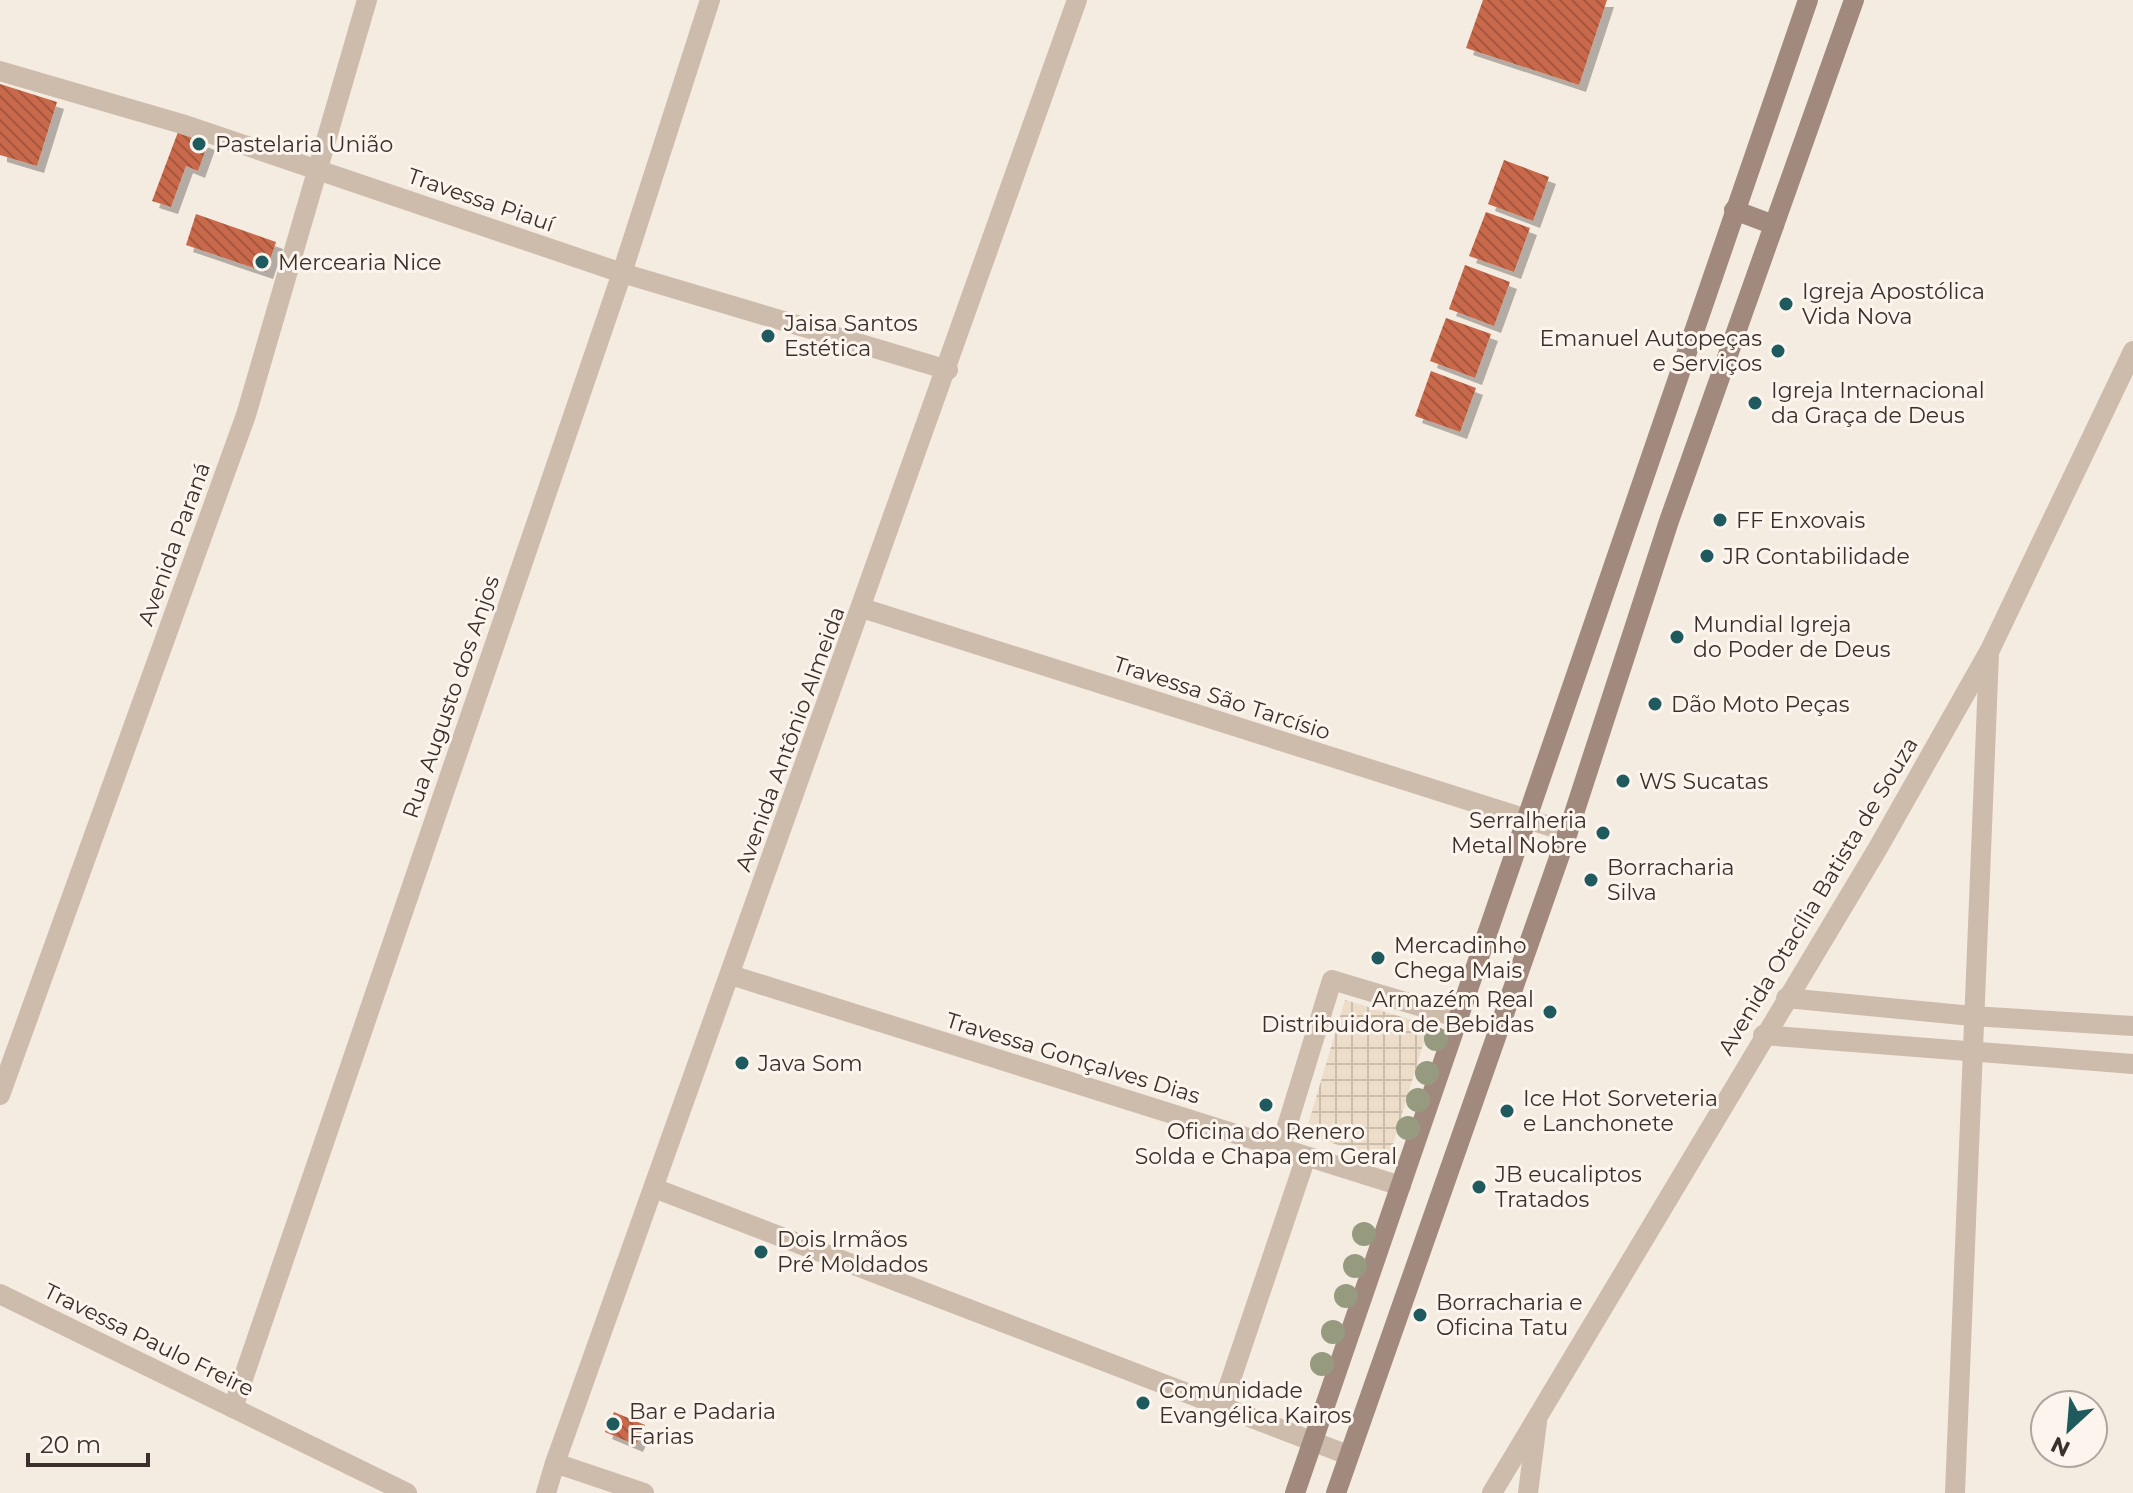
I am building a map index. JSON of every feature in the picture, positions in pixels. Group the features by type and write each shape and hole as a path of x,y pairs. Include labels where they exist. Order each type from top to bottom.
{"main road":[{"path":"1295,1493 1808,0"},
{"path":"1336,1493 1568,832 1669,521 1854,0"},
{"path":"1734,210 1774,225"}],"street":[{"name":"Avenida Paraná","path":"0,1095 246,415 320,172 367,0"},
{"name":"Rua Augusto dos Anjos","path":"233,1408 622,273 710,0"},
{"name":"Avenida Antônio Almeida","path":"546,1493 948,370 1077,0"},
{"name":"Travessa Piauí","path":"0,71 182,124 622,273 948,370"},
{"name":"Avenida Otacília Batista de Souza","path":"1492,1493 1763,1035 1878,848 1990,650 2133,351"},
{"name":"Travessa São Tarcísio","path":"862,608 1568,832"},
{"path":"1955,1493 1972,1016 1990,650"},
{"name":"Travessa Gonçalves Dias","path":"731,975 1401,1186"},
{"path":"1280,1149 1332,980 1459,1018"},
{"path":"1786,998 1972,1016 2133,1026"},
{"path":"1763,1035 2133,1064"},
{"path":"1222,1406 1306,1157"},
{"path":"654,1188 1348,1455"},
{"name":"Travessa Paulo Freire","path":"0,1294 407,1493"},
{"path":"1528,1493 1538,1414"},
{"path":"555,1463 644,1493"}],"shaded area":[{"path":"1345,1000 1429,1025 1388,1160 1305,1135"}],"building":[{"path":"1483,0 1607,0 1579,85 1466,48"},
{"path":"0,84 57,102 37,166 0,155"},
{"path":"178,132 208,143 198,171 186,166 171,207 152,201"},
{"path":"1504,160 1549,177 1533,221 1488,204"},
{"path":"1486,212 1530,228 1514,272 1469,256"},
{"path":"196,214 276,242 266,272 186,245"},
{"path":"1465,265 1510,282 1494,326 1449,309"},
{"path":"1446,318 1491,334 1475,378 1430,361"},
{"path":"1431,371 1476,388 1460,432 1415,416"},
{"path":"614,1412 645,1425 636,1445 605,1432"}],"place":[{"name":"Pastelaria União","path":"199,144"},
{"name":"Mercearia Nice","path":"262,262"},
{"name":"Igreja Apostólica Vida Nova","path":"1786,304"},
{"name":"Jaisa Santos Estética","path":"768,336"},
{"name":"Emanuel Autopeças e Serviços","path":"1778,351"},
{"name":"Igreja Internacional da Graça de Deus","path":"1755,403"},
{"name":"FF Enxovais","path":"1720,520"},
{"name":"JR Contabilidade","path":"1707,556"},
{"name":"Mundial Igreja do Poder de Deus","path":"1677,637"},
{"name":"Dão Moto Peças","path":"1655,704"},
{"name":"WS Sucatas","path":"1623,781"},
{"name":"Serralheria Metal Nobre","path":"1603,833"},
{"name":"Borracharia Silva","path":"1591,880"},
{"name":"Mercadinho Chega Mais","path":"1378,958"},
{"name":"Armazém Real Distribuidora de Bebidas","path":"1550,1012"},
{"name":"Java Som","path":"742,1063"},
{"name":"Oficina do Renero Solda e Chapa em Geral","path":"1266,1105"},
{"name":"Ice Hot Sorveteria e Lanchonete","path":"1507,1111"},
{"name":"JB eucaliptos Tratados","path":"1479,1187"},
{"name":"Dois Irmãos Pré Moldados","path":"761,1252"},
{"name":"Borracharia e Oficina Tatu","path":"1420,1315"},
{"name":"Comunidade Evangélica Kairos","path":"1143,1403"},
{"name":"Bar e Padaria Farias","path":"613,1424"}]}
